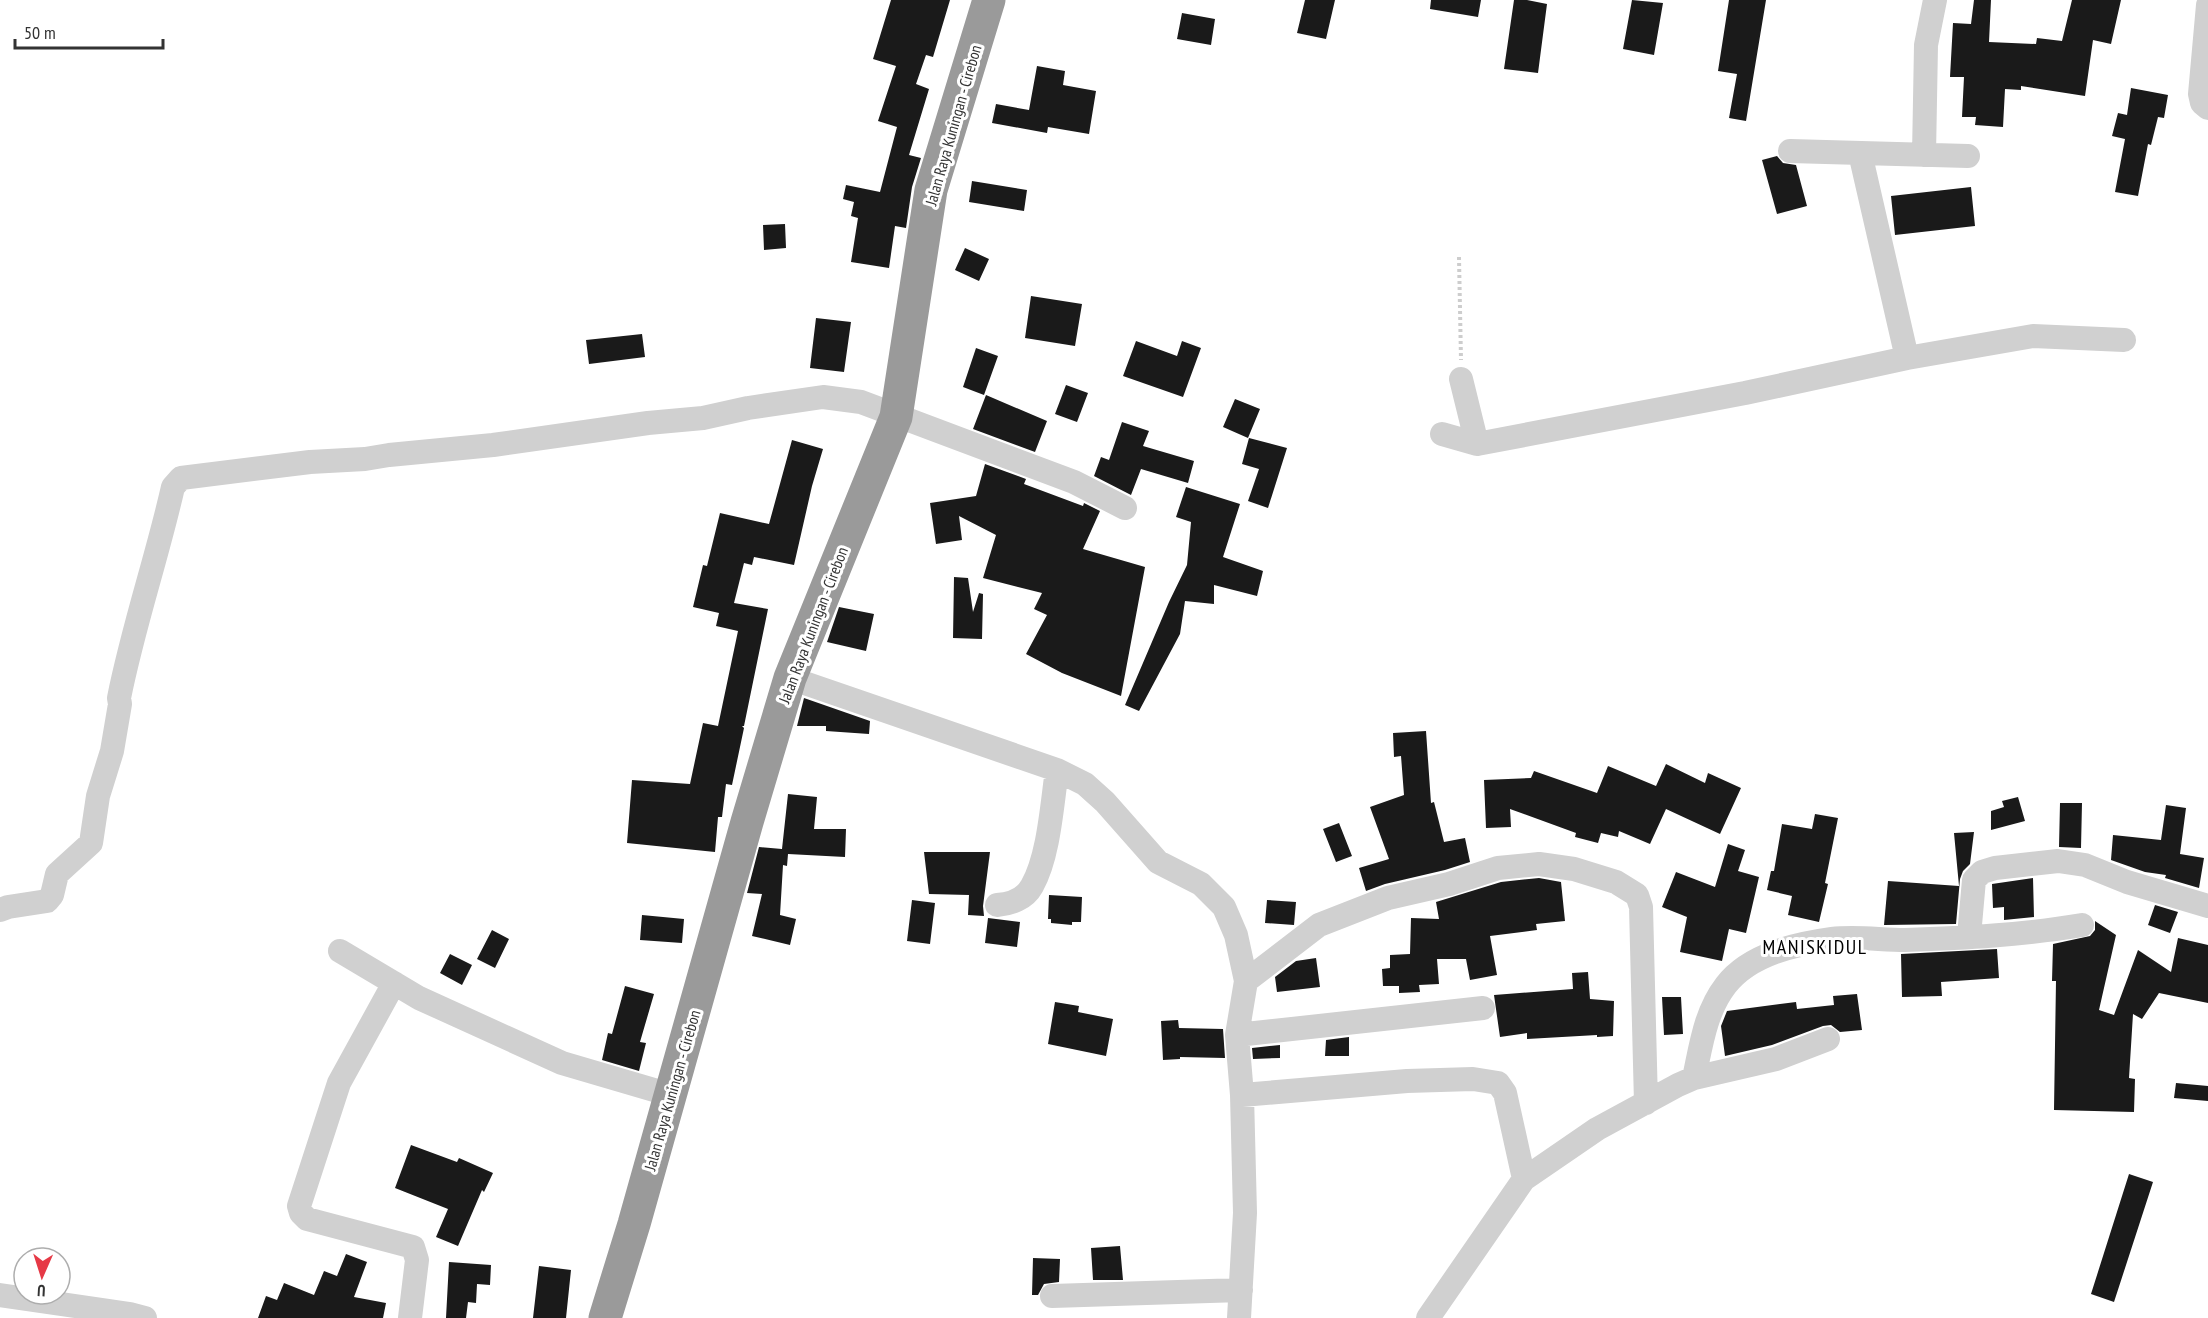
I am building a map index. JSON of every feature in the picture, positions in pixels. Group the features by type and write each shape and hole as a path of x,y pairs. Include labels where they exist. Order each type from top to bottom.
{"highway":[{"name":"Jalan Raya Kuningan - Cirebon","path":"605,1318 790,678 896,417 931,190 989,0"}],"street":[{"path":"1924,156 1926,45 1935,0"},
{"path":"2208,5 2200,94 2202,103 2208,108"},
{"path":"1790,151 1968,156"},
{"path":"1860,153 1907,358"},
{"path":"1442,434 1477,444 1744,393 1907,358 2033,336 2124,340"},
{"path":"1461,379 1477,444"},
{"path":"0,910 16,905 47,901 52,895 57,874 91,843 98,796 112,751 119,698 134,632 173,487 181,478 310,462 365,459 493,445 648,423 703,418 748,408 823,397 861,402 1074,482 1125,508"},
{"path":"790,678 1057,770 1085,783 1106,802 1158,862 1201,884 1224,908 1236,935 1246,981 1237,1035 1242,1095 1245,1213 1239,1318"},
{"path":"997,905 1008,904 1019,899 1032,887 1047,836 1057,770"},
{"path":"1969,936 1974,880 1982,872 2013,866 2058,861 2085,865 2127,882 2208,906"},
{"path":"1246,981 1320,925 1388,898 1449,884 1498,868 1539,864 1574,869 1616,882 1637,895 1641,907 1646,1102"},
{"path":"1694,1078 1709,1013 1727,984 1751,962 1788,948 1834,939 1905,940 2082,926"},
{"path":"340,951 419,998 562,1063 671,1095"},
{"path":"394,983 339,1083 299,1206 301,1213 307,1219 413,1247 417,1260 410,1318"},
{"path":"1237,1035 1483,1008"},
{"path":"1428,1318 1524,1179 1597,1129 1694,1078 1776,1059 1828,1039"},
{"path":"1242,1095 1407,1081 1473,1079 1498,1083 1505,1093 1524,1179"},
{"path":"1052,1296 1240,1290"},
{"path":"0,1295 145,1318"}],"path":[{"path":"1459,257 1461,379"}],"building":[{"path":"891,0 950,0 933,57 926,55 916,84 929,89 909,155 921,158 912,187 906,228 895,226 889,268 851,262 858,218 851,216 854,202 843,199 846,185 880,192 897,127 878,121 896,66 873,59"},
{"path":"1305,0 1335,0 1326,39 1297,33"},
{"path":"1431,0 1481,0 1478,17 1430,9"},
{"path":"1514,0 1547,4 1538,73 1504,69"},
{"path":"1632,0 1663,3 1654,55 1623,49"},
{"path":"1729,0 1766,0 1746,121 1729,118 1737,74 1718,71"},
{"path":"1974,0 1991,0 1989,42 2036,44 2037,38 2062,41 2072,0 2121,0 2111,44 2093,40 2085,96 2021,86 2021,90 2005,89 2003,127 1975,125 1976,117 1962,117 1964,77 1950,77 1953,23 1971,24"},
{"path":"1182,13 1215,19 1211,45 1177,39"},
{"path":"1037,66 1065,71 1063,85 1096,91 1089,134 1048,127 1047,133 992,123 996,104 1029,110"},
{"path":"2131,88 2168,95 2164,118 2158,117 2151,145 2148,144 2138,196 2115,192 2125,139 2112,136 2118,113 2127,115"},
{"path":"1777,156 1783,163 1796,165 1807,206 1777,214 1762,160"},
{"path":"972,181 1027,190 1024,211 969,202"},
{"path":"1971,187 1975,226 1895,235 1891,196"},
{"path":"785,224 786,248 764,250 763,225"},
{"path":"965,248 989,259 979,281 955,270"},
{"path":"1031,296 1082,304 1075,346 1025,338"},
{"path":"816,318 851,322 844,372 810,368"},
{"path":"642,334 645,357 589,364 586,340"},
{"path":"1136,341 1177,356 1182,341 1201,348 1183,397 1123,376"},
{"path":"976,348 998,356 984,395 963,387"},
{"path":"1066,385 1088,393 1077,422 1055,414"},
{"path":"986,395 1047,421 1035,452 973,429"},
{"path":"1235,399 1260,409 1248,438 1223,427"},
{"path":"1122,422 1149,431 1143,446 1194,461 1188,483 1141,469 1131,495 1094,476 1101,457 1109,460"},
{"path":"1249,438 1287,448 1268,508 1248,501 1259,469 1242,464"},
{"path":"792,440 823,449 794,565 754,557 752,565 744,563 734,603 768,609 744,726 742,726 744,728 732,785 726,784 722,817 718,817 715,852 627,843 632,780 690,784 703,723 718,726 738,631 716,626 719,613 693,607 703,565 707,566 720,513 769,524"},
{"path":"985,464 1026,479 1024,484 1083,506 1084,503 1100,511 1083,549 1145,567 1121,696 1062,673 1026,654 1047,615 1034,609 1042,593 983,578 996,535 959,516 962,540 936,544 930,503 976,496"},
{"path":"1186,487 1240,504 1223,557 1263,571 1257,596 1214,585 1214,604 1185,601 1180,634 1139,711 1125,705 1187,565 1191,522 1176,517"},
{"path":"954,577 968,578 973,612 979,593 983,594 982,639 953,638"},
{"path":"839,607 874,614 866,651 827,642"},
{"path":"804,698 870,721 869,734 826,731 826,726 797,726"},
{"path":"1426,731 1431,803 1434,802 1444,842 1465,838 1470,862 1366,891 1359,868 1389,859 1370,807 1404,795 1401,756 1394,757 1393,733"},
{"path":"1666,764 1705,783 1708,773 1741,788 1720,834 1666,809 1650,844 1619,831 1618,837 1601,833 1598,843 1575,837 1576,833 1510,809 1511,827 1486,828 1484,780 1531,778 1534,771 1597,793 1608,766 1656,786"},
{"path":"788,794 817,797 814,829 846,829 845,857 788,854 787,866 783,865 780,915 796,919 790,945 752,936 762,894 747,893 759,847 782,849"},
{"path":"2018,797 2025,821 1991,830 1991,811 2004,807 2002,801"},
{"path":"2060,803 2082,803 2081,848 2059,847"},
{"path":"2166,805 2186,808 2180,854 2204,858 2199,888 2165,878 2166,875 2145,872 2111,860 2113,835 2161,840"},
{"path":"1815,814 1838,818 1825,883 1828,884 1819,922 1788,915 1792,896 1767,890 1771,871 1774,871 1782,824 1812,829"},
{"path":"1339,823 1352,856 1336,862 1323,829"},
{"path":"1974,832 1970,864 1963,871 1960,879 1956,924 1884,925 1888,881 1959,886 1954,833"},
{"path":"1728,844 1745,850 1738,871 1759,877 1746,933 1729,929 1722,961 1680,952 1687,917 1662,907 1676,872 1715,887"},
{"path":"924,852 990,852 983,906 984,916 968,915 969,895 929,894"},
{"path":"1539,878 1561,882 1565,921 1536,924 1537,930 1490,936 1497,975 1470,980 1466,959 1437,959 1439,984 1419,985 1420,992 1399,993 1399,986 1383,986 1382,969 1390,968 1390,955 1410,954 1411,918 1439,919 1436,902 1501,882"},
{"path":"2033,878 2034,917 2004,920 2004,907 1993,908 1992,884"},
{"path":"1049,895 1082,897 1081,922 1072,922 1072,925 1051,923 1051,919 1048,919"},
{"path":"912,900 935,903 930,944 907,941"},
{"path":"1267,900 1296,902 1294,925 1265,923"},
{"path":"2155,905 2178,912 2170,933 2148,925"},
{"path":"642,915 684,919 682,943 640,940"},
{"path":"988,918 1020,922 1017,947 985,943"},
{"path":"2095,921 2116,935 2099,1010 2114,1015 2138,950 2171,972 2178,938 2208,945 2208,1003 2159,993 2142,1019 2133,1014 2129,1078 2135,1079 2134,1112 2054,1110 2056,981 2052,981 2053,944 2090,936 2095,930"},
{"path":"492,930 509,939 495,968 477,959"},
{"path":"1997,949 1999,978 1941,982 1942,996 1902,997 1901,954"},
{"path":"450,954 472,965 462,985 440,973"},
{"path":"1316,958 1320,987 1277,992 1275,977 1296,961"},
{"path":"1588,972 1590,999 1614,1001 1613,1036 1527,1039 1527,1033 1500,1037 1494,995 1573,989 1572,973"},
{"path":"625,986 654,994 640,1042 646,1043 639,1071 602,1060 608,1033 612,1034"},
{"path":"1857,994 1862,1030 1840,1032 1831,1025 1823,1026 1772,1045 1725,1056 1721,1026 1727,1011 1796,1002 1797,1009 1834,1005 1833,996"},
{"path":"1662,997 1681,997 1683,1034 1664,1035"},
{"path":"1055,1002 1079,1006 1078,1012 1113,1019 1106,1056 1048,1044"},
{"path":"1178,1020 1179,1028 1223,1029 1225,1058 1180,1057 1180,1059 1163,1060 1161,1021"},
{"path":"1349,1037 1349,1056 1325,1056 1326,1040"},
{"path":"1280,1045 1280,1058 1253,1059 1252,1048"},
{"path":"2176,1083 2208,1086 2208,1101 2174,1098"},
{"path":"411,1145 457,1162 459,1158 493,1173 484,1192 482,1190 458,1246 436,1237 448,1209 395,1188"},
{"path":"2129,1174 2153,1182 2114,1302 2091,1294"},
{"path":"1120,1246 1123,1280 1093,1280 1091,1248"},
{"path":"346,1254 367,1262 354,1297 386,1303 383,1318 258,1318 266,1296 277,1300 284,1283 314,1295 324,1271 337,1276"},
{"path":"1033,1258 1060,1259 1059,1282 1044,1284 1038,1295 1032,1295"},
{"path":"449,1262 491,1265 490,1285 477,1284 476,1303 468,1302 466,1318 446,1318"},
{"path":"539,1266 571,1270 566,1318 533,1318"}],"district":[{"name":"MANISKIDUL","path":"1815,947"}]}
